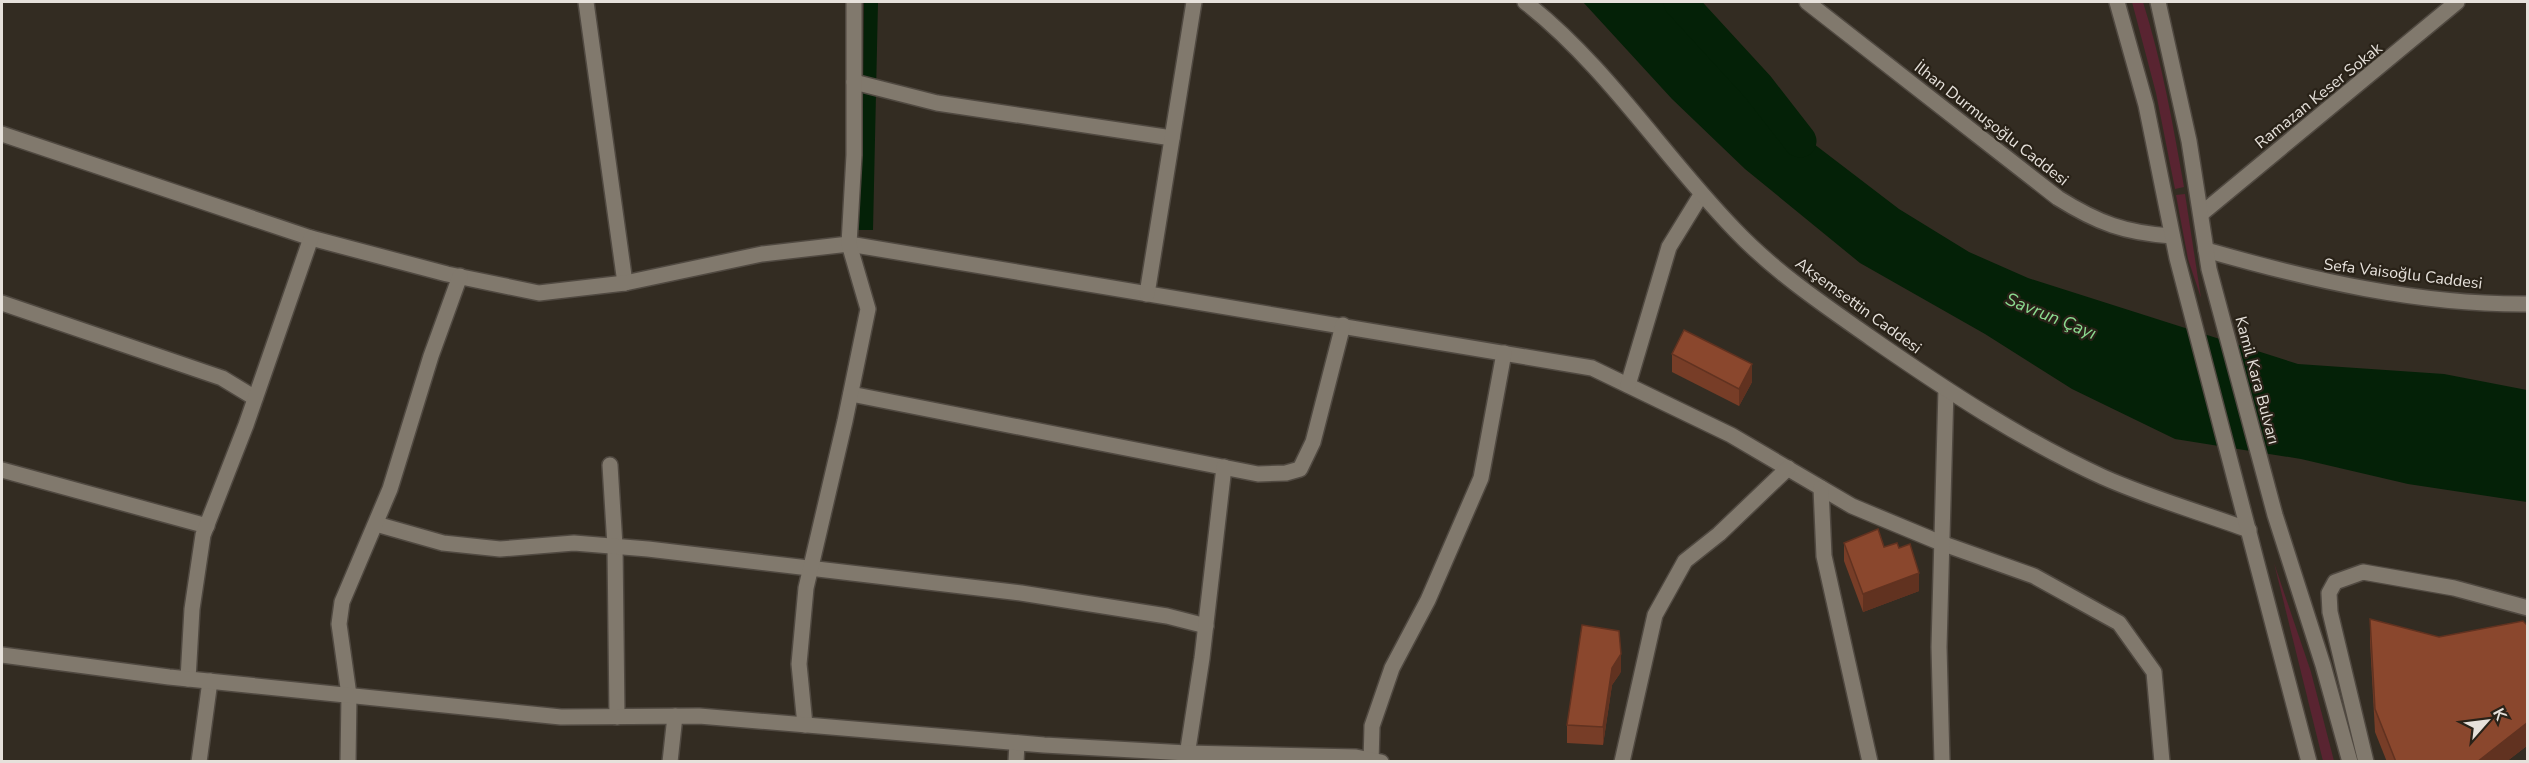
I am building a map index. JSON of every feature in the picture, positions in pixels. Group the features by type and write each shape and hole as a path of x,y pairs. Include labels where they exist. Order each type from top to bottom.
{"street":[{"path":"586,2 625,283"},
{"path":"805,725 799,664 806,588 851,394 868,309 849,244 854,154 854,2"},
{"path":"1148,294 1194,2"},
{"name":"Akşemsettin Caddesi","path":"1525,2 1577,49 1626,102 1701,195 1737,232 1791,280 1946,389 2010,430 2094,473 2175,506 2249,530"},
{"name":"İlhan Durmuşoğlu Caddesi","path":"1808,2 2058,198 2099,222 2120,230 2172,236"},
{"path":"2117,2 2146,105 2177,258 2308,762"},
{"name":"Kamil Kara Bulvarı","path":"2158,2 2178,84 2209,269 2275,515 2323,665 2350,762"},
{"name":"Ramazan Keser Sokak","path":"2201,214 2457,2"},
{"path":"854,82 937,102 1172,138"},
{"path":"2,134 311,238 460,276 539,293 625,283 762,254 849,244 1592,369 1731,435 1852,506 1941,543 2034,576 2119,623 2154,672 2162,762"},
{"path":"1628,385 1670,247 1701,195"},
{"path":"188,679 192,609 203,535 255,398 311,238"},
{"name":"Sefa Vaisoğlu Caddesi","path":"2206,250 2308,279 2358,288 2528,304"},
{"path":"348,762 349,694 339,624 342,602 390,489 431,356 460,276"},
{"path":"2,303 222,378 255,398"},
{"path":"851,394 1258,474 1286,473 1300,469 1313,442 1343,326"},
{"path":"2,655 188,679 561,717 675,716 1186,757 1356,757 1374,761 1372,726 1392,668 1428,600 1481,478 1504,353"},
{"path":"1942,762 1939,647 1946,389"},
{"path":"610,465 615,546 617,717"},
{"path":"1186,757 1206,626 1224,467"},
{"path":"1622,762 1655,615 1685,561 1719,534 1788,468"},
{"path":"2,470 207,526"},
{"path":"1821,488 1824,556 1870,762"},
{"path":"376,524 443,543 500,549 574,543 615,546 1021,593 1167,616 1206,626"},
{"path":"2366,762 2330,612 2329,593 2335,582 2347,575 2363,572 2454,588 2528,608"},
{"path":"199,762 210,681"},
{"path":"670,762 675,716"},
{"path":"1016,762 1017,743"}],"shaded area":[{"path":"2132,2 2143,2 2150,25 2184,187 2175,189 2156,93"},
{"path":"2185,194 2201,298 2188,259 2176,195"},
{"path":"2274,563 2311,672 2334,761 2323,761"}],"water":[{"path":"864,2 878,2 873,230 855,230 863,108"},
{"path":"1583,2 1671,2 1748,84 1814,144 1899,209 1969,252 2028,278 2298,364 2444,374 2527,390 2527,502 2408,484 2301,459 2175,439 2072,389 1985,334 1860,263 1745,169 1672,99"}],"building":[{"path":"1684,330 1752,364 1739,389 1672,354"},
{"path":"1878,529 1884,547 1897,543 1899,548 1910,544 1919,573 1863,594 1844,543"},
{"path":"2370,619 2439,637 2523,621 2528,626 2528,722 2477,762 2396,762 2375,709"},
{"path":"1582,625 1619,631 1621,654 1612,668 1603,727 1567,725"}],"waterway":[{"name":"Savrun Çayı","path":"1680,2 1758,87 1800,141"}]}
